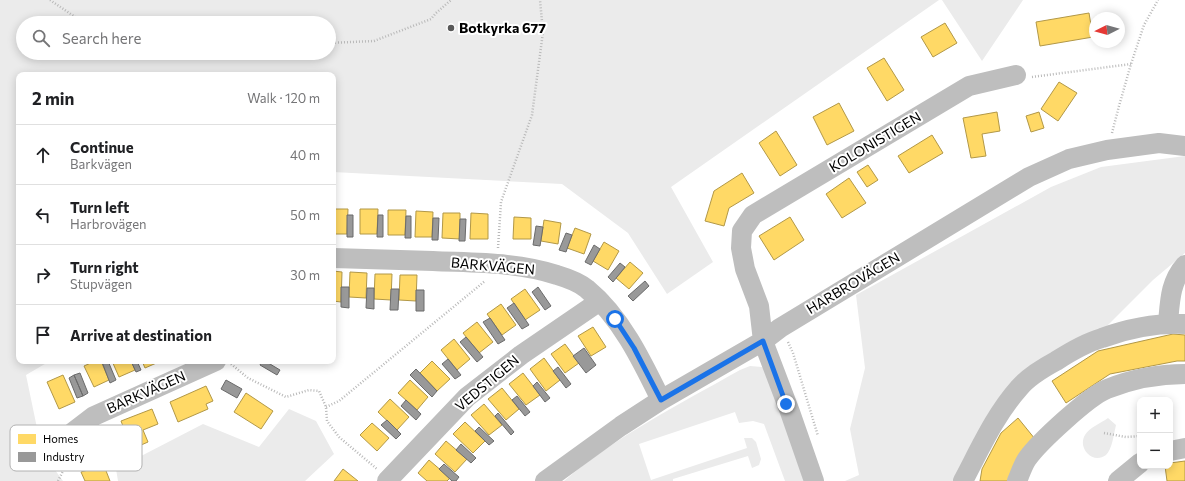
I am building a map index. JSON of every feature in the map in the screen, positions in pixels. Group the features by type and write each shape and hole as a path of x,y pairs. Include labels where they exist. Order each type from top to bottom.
{"street":[{"name":"KOLONISTIGEN","path":"814,481 763,341 759,306 745,269 741,248 742,231 753,215 969,86 1016,75"},
{"name":"HARBROVÄGEN","path":"545,481 621,426 661,400 763,341 780,328 1028,177 1069,159 1108,150 1159,143 1185,146"},
{"name":"BARKVÄGEN","path":"336,258 497,263 538,269 567,278 586,288 615,319 634,348 661,400"},
{"path":"963,481 1004,407 1020,387 1037,372 1076,349 1101,338 1139,328 1176,324 1172,286 1179,271 1185,265"},
{"name":"VEDSTIGEN","path":"388,480 467,397 521,355 600,302"},
{"name":"BARKVÄGEN","path":"82,425 94,416 209,364"},
{"path":"1017,481 1027,459 1049,436 1089,400 1106,389 1135,380 1168,374 1185,374"},
{"path":"1173,450 1185,448"},
{"path":"1118,481 1137,465"}],"path":[{"path":"50,0 74,16"},
{"path":"336,43 374,41 431,20 436,12 451,0"},
{"path":"326,407 339,401 491,276 497,263 501,202 532,115 543,32 540,0"},
{"path":"1108,150 1131,64 1144,24 1158,0"},
{"path":"1016,75 1035,78 1131,64"},
{"path":"780,328 793,353 820,444"},
{"path":"232,364 248,378 286,397 309,390 319,392 326,407 327,420 339,437 388,480"},
{"path":"1104,433 1126,437 1137,436"},
{"path":"58,481 63,471"}],"shaded area":[{"path":"0,0 939,0 671,187 713,262 667,294 628,233 562,184 336,172 336,72 16,72 16,364 45,364 26,375 36,425 10,425 10,471 56,471 63,481 0,481"},
{"path":"942,0 1023,0 982,61"},
{"path":"1185,156 1185,253 1153,280 1104,329 1067,344 954,481 845,481 859,475 850,429 865,368 856,295 1051,187 1101,167"},
{"path":"750,366 762,367 770,372 805,481 785,481 764,424 753,421 739,423 735,412 639,444 651,480 747,448 744,438 752,438 756,442 761,459 759,465 752,468 748,456 673,479 673,481 564,481 605,449 649,421 694,395"},
{"path":"289,409 316,421 334,454 305,481 118,481 116,471 142,471 142,456 203,424 259,447"},
{"path":"1108,418 1116,425 1110,449 1106,455 1101,458 1096,458 1088,454 1085,450 1083,440 1087,432"}],"building: Homes":[{"path":"1089,13 1089,38 1040,46 1036,22"},
{"path":"945,23 957,43 933,57 921,37"},
{"path":"884,58 904,90 887,101 867,68"},
{"path":"1059,82 1077,93 1058,121 1041,109"},
{"path":"839,103 854,131 827,145 813,117"},
{"path":"997,112 1000,131 982,134 986,156 971,158 963,118"},
{"path":"1039,112 1044,128 1031,132 1026,116"},
{"path":"776,131 797,165 780,176 759,143"},
{"path":"932,135 943,153 909,173 898,156"},
{"path":"868,165 878,180 867,187 857,172"},
{"path":"742,173 754,193 729,208 724,226 705,221 714,191"},
{"path":"849,178 866,203 842,218 826,194"},
{"path":"336,209 348,209 347,234 336,234"},
{"path":"360,209 378,209 377,234 360,234"},
{"path":"388,210 406,210 405,235 388,235"},
{"path":"416,211 433,212 432,237 415,237"},
{"path":"443,213 460,213 460,239 442,238"},
{"path":"471,213 488,214 488,239 470,239"},
{"path":"514,217 531,218 531,239 513,239"},
{"path":"790,217 804,240 774,260 759,236"},
{"path":"544,220 561,223 558,244 541,241"},
{"path":"575,228 591,234 584,254 567,248"},
{"path":"604,242 619,251 608,270 593,261"},
{"path":"630,262 643,273 629,289 616,278"},
{"path":"336,271 342,272 341,302 336,301"},
{"path":"350,272 367,273 366,298 349,297"},
{"path":"375,274 392,274 391,300 374,299"},
{"path":"400,275 417,275 416,301 399,300"},
{"path":"525,289 540,310 525,320 511,299"},
{"path":"501,304 516,325 502,335 487,314"},
{"path":"477,322 493,342 479,353 463,333"},
{"path":"593,327 606,347 591,356 578,336"},
{"path":"1173,334 1185,335 1185,361 1177,361 1110,374 1066,403 1052,381 1098,351"},
{"path":"454,339 470,359 457,370 441,350"},
{"path":"565,344 579,363 565,373 551,354"},
{"path":"544,358 560,380 546,391 530,369"},
{"path":"432,361 450,379 437,391 420,373"},
{"path":"88,364 102,364 109,380 94,387 84,366"},
{"path":"113,364 132,364 135,370 119,377"},
{"path":"143,364 154,364 145,368"},
{"path":"523,373 540,395 526,405 509,384"},
{"path":"63,375 75,402 59,409 47,382"},
{"path":"410,380 428,397 417,410 398,393"},
{"path":"206,386 213,401 206,404 208,409 178,422 170,402"},
{"path":"502,388 519,409 506,420 488,399"},
{"path":"246,393 273,411 261,429 234,412"},
{"path":"390,399 409,417 397,430 378,412"},
{"path":"484,404 502,425 489,435 471,415"},
{"path":"152,409 158,424 143,430 148,442 142,445 142,425 123,425 121,421"},
{"path":"1018,418 1035,439 1008,481 980,481 982,469 1001,433"},
{"path":"465,422 485,441 473,453 453,434"},
{"path":"372,423 389,438 377,451 360,435"},
{"path":"446,441 467,459 455,472 435,454"},
{"path":"429,460 450,478 447,481 427,481 418,473"},
{"path":"1185,461 1185,481 1167,481 1165,469 1173,469 1173,463"},
{"path":"343,469 358,481 334,481"},
{"path":"106,471 110,481 85,481 81,472"}],"building: Industry":[{"path":"347,215 353,215 353,237 347,237"},
{"path":"378,215 383,215 383,237 377,237"},
{"path":"406,216 411,216 411,238 405,238"},
{"path":"433,218 439,218 438,240 432,240"},
{"path":"460,219 466,219 465,241 459,241"},
{"path":"536,226 543,227 540,246 533,245"},
{"path":"566,233 572,235 566,252 559,250"},
{"path":"594,245 600,249 591,265 585,262"},
{"path":"620,263 625,267 613,282 608,277"},
{"path":"645,281 649,286 633,301 628,296"},
{"path":"341,287 349,287 349,308 341,307"},
{"path":"538,287 551,306 545,310 532,292"},
{"path":"367,288 374,288 374,309 366,308"},
{"path":"391,289 399,289 398,310 390,310"},
{"path":"416,290 424,290 424,311 416,311"},
{"path":"514,303 529,325 522,329 507,308"},
{"path":"490,318 505,340 498,344 483,322"},
{"path":"466,337 483,357 477,362 460,342"},
{"path":"584,348 596,365 586,373 573,356"},
{"path":"448,359 461,375 455,379 442,364"},
{"path":"103,364 109,364 116,380 110,383"},
{"path":"132,364 138,364 141,370 136,372"},
{"path":"270,364 280,370 277,375 260,365"},
{"path":"558,367 571,384 566,388 553,371"},
{"path":"416,369 437,391 432,397 410,375"},
{"path":"80,373 88,393 83,396 74,375"},
{"path":"74,375 83,396 77,398 69,378"},
{"path":"226,380 242,389 237,398 221,389"},
{"path":"537,382 550,398 545,402 533,386"},
{"path":"517,396 530,412 525,416 512,400"},
{"path":"406,400 421,414 416,420 401,406"},
{"path":"498,413 514,432 511,435 495,416"},
{"path":"387,420 401,434 396,439 381,425"},
{"path":"479,427 494,441 489,445 475,431"},
{"path":"461,444 476,458 471,463 456,450"},
{"path":"444,464 459,477 456,481 452,481 439,469"}],"place":[{"name":"Botkyrka 677","path":"451,28"}],"route":[{"path":"615,319 634,348 661,400 763,341 786,404"}]}
